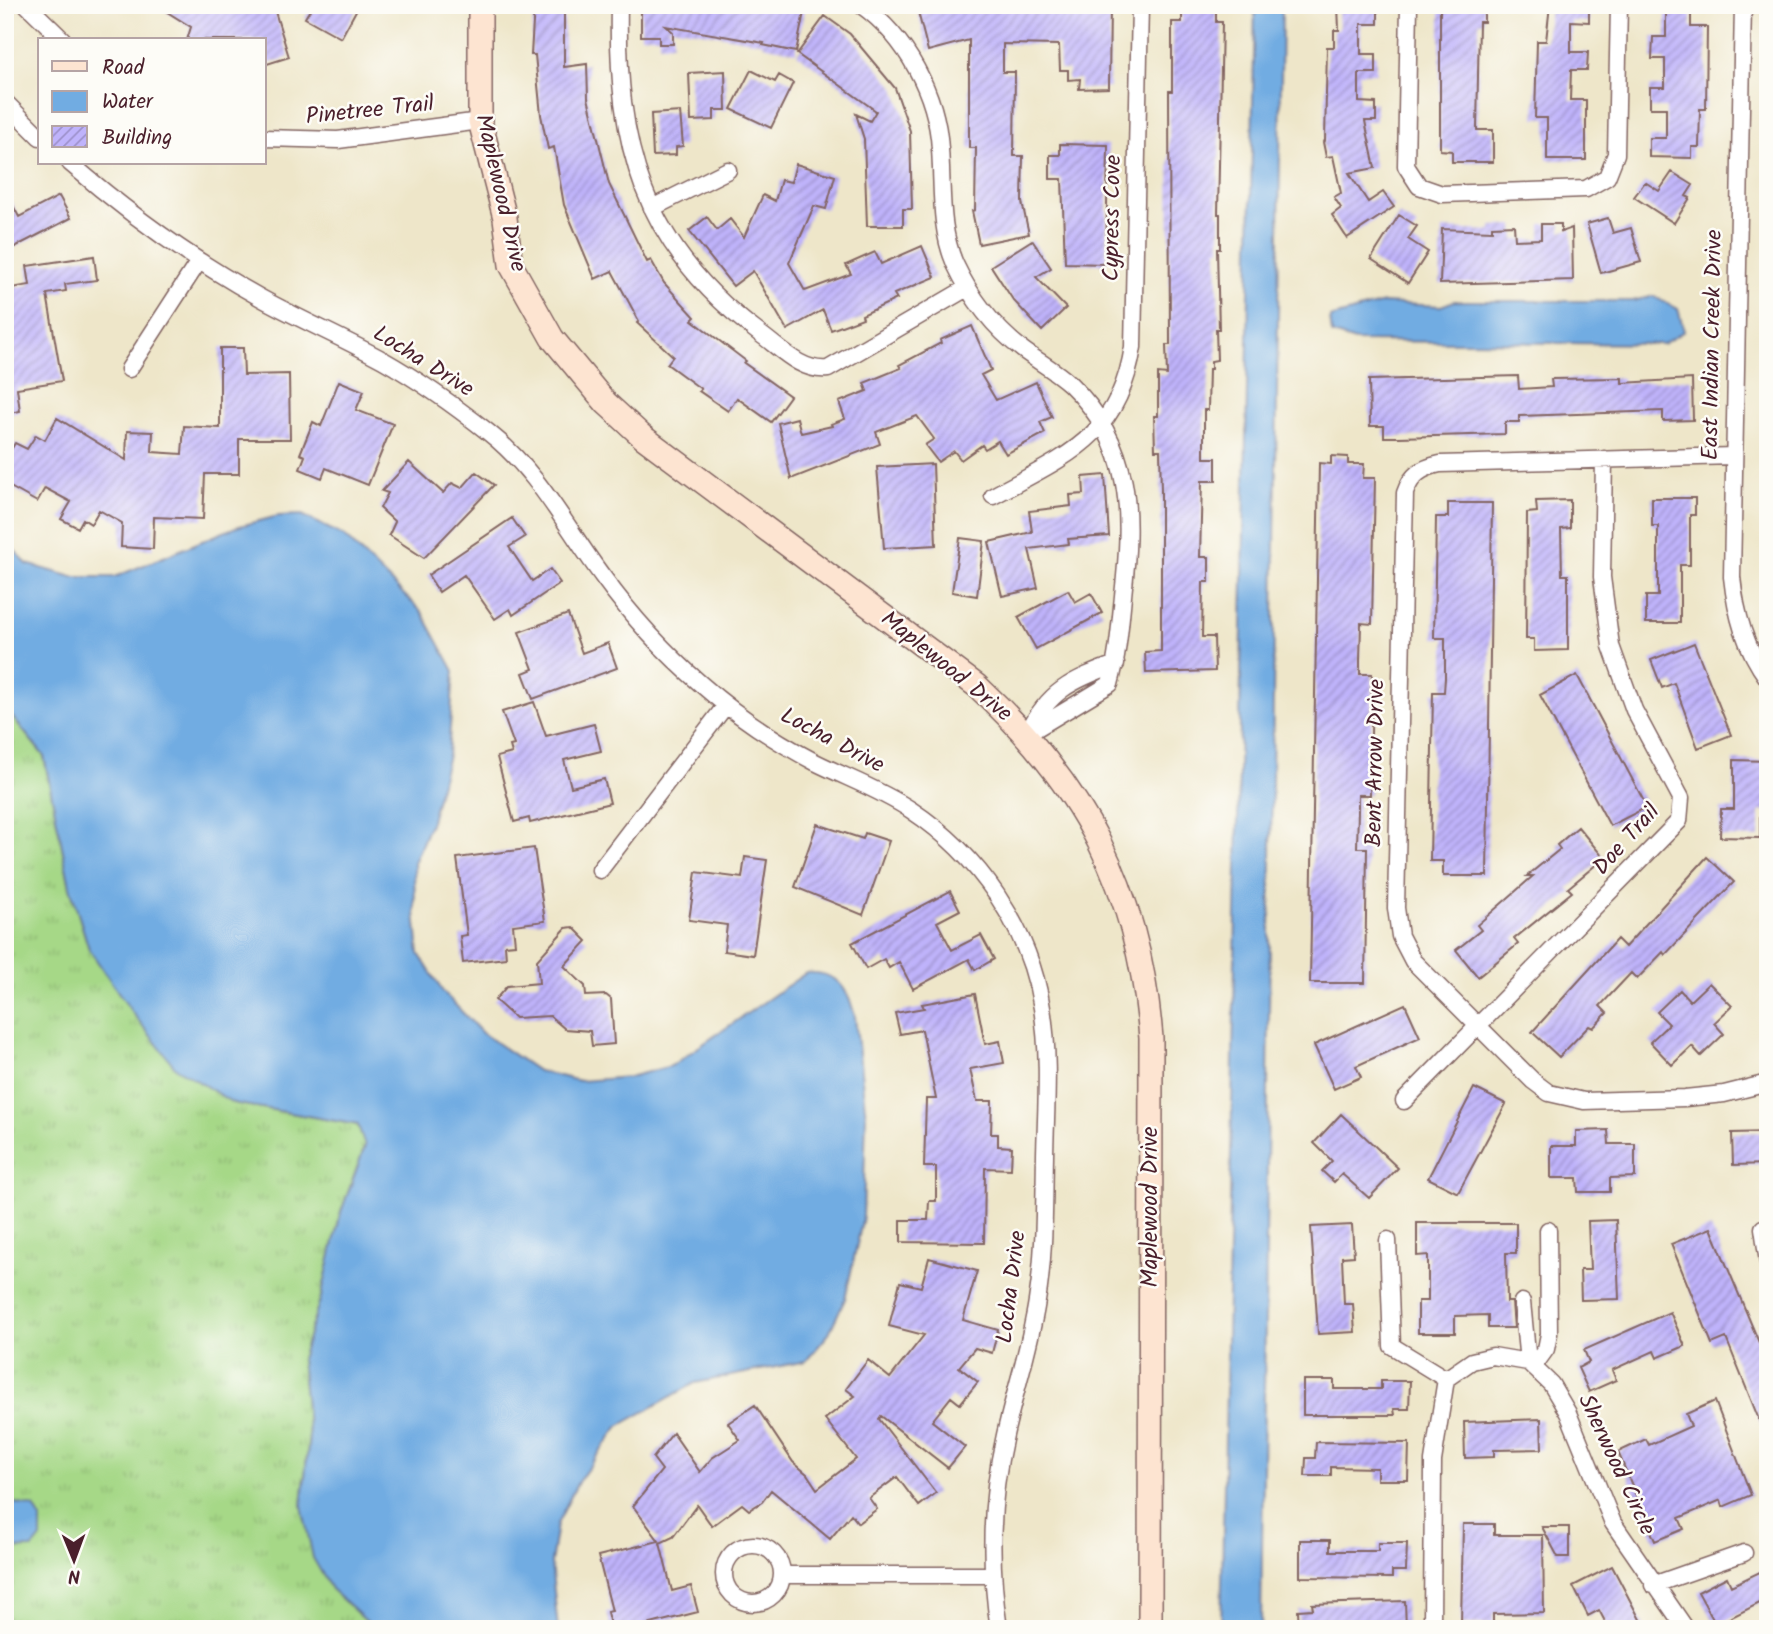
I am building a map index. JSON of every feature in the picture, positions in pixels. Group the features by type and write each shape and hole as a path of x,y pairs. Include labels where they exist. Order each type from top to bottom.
{"street":[{"path":"27,5 61,38"},
{"name":"Maplewood Drive","path":"480,5 480,121 505,218 511,265 552,338 583,378 656,448 977,685 1027,734 1057,771 1085,814 1108,859 1140,955 1151,1038 1150,1629"},
{"path":"619,5 621,108 630,149 652,208 683,258 709,290 740,319 803,366 815,370 828,369 967,288"},
{"name":"Cypress Cove","path":"993,496 1070,454 1093,436 1118,403 1124,390 1133,347 1140,5"},
{"path":"1409,5 1406,166 1419,186 1442,194 1586,189 1607,177 1616,154 1619,5"},
{"name":"East Indian Creek Drive","path":"1743,5 1732,577 1735,604 1748,644 1768,679"},
{"path":"867,7 898,42 927,92 940,148 941,205 946,234 967,288 992,322 1070,384 1101,422 1118,457 1129,512 1116,664 1110,684 1027,734"},
{"path":"5,102 38,135"},
{"name":"Pinetree Trail","path":"266,138 338,140 480,121"},
{"name":"Locha Drive","path":"71,164 155,231 199,261 258,297 407,374 493,436 523,464 549,495 600,573 664,651 726,705 816,762 887,796 942,833 987,881 1021,938 1034,975 1042,1011 1047,1058 1043,1251 1028,1350 998,1470 991,1575 999,1629"},
{"path":"652,208 729,170"},
{"path":"129,369 199,261"},
{"name":"Bent Arrow Drive","path":"1734,456 1440,464 1417,473 1405,494 1397,922 1413,961 1533,1081 1549,1093 1571,1101 1685,1098 1724,1094 1768,1083"},
{"name":"Doe Trail","path":"1404,1101 1672,831 1682,810 1681,798 1634,710 1611,646 1602,577 1604,459"},
{"path":"600,870 726,705"},
{"path":"1763,1228 1768,1262"},
{"path":"1530,1365 1546,1349 1549,1334 1548,1230"},
{"path":"1388,1240 1392,1346 1446,1379"},
{"path":"1522,1302 1530,1365"},
{"path":"1432,1629 1433,1461 1446,1379 1472,1361 1493,1356 1530,1365"},
{"name":"Sherwood Circle","path":"1530,1365 1551,1384 1569,1413 1613,1523 1653,1585 1686,1629"},
{"path":"1653,1585 1744,1553"},
{"path":"782,1575 991,1575"}],"green space":[{"path":"5,708 44,756 70,887 89,949 233,1103 358,1125 365,1146 341,1212 321,1297 301,1359 309,1436 302,1506 331,1589 375,1629 5,1629"}],"water":[{"path":"1255,5 1282,5 1261,1629 1221,1629"},
{"path":"1653,296 1678,309 1684,331 1663,344 1355,341 1332,334 1330,318 1383,303 1441,306 1454,301 1633,301"},
{"path":"302,515 344,536 422,612 454,671 448,755 431,821 414,863 415,912 419,954 443,992 482,1033 538,1071 580,1081 629,1077 671,1066 806,973 826,975 840,983 849,998 855,1017 866,1117 863,1217 845,1299 828,1335 806,1361 695,1383 619,1426 578,1482 557,1524 551,1563 558,1629 375,1629 331,1589 313,1558 302,1506 309,1436 301,1359 321,1297 341,1212 365,1146 358,1125 233,1103 175,1067 131,1011 89,949 70,887 44,756 5,708 5,540 27,564 73,577 115,577 236,527 278,516"},
{"path":"5,1501 34,1507 41,1519 41,1538 33,1548 5,1549"}],"building":[{"path":"156,5 273,5 289,57 266,64 266,38 188,38 191,27"},
{"path":"313,5 359,5 341,38 305,18"},
{"path":"534,5 564,5 564,67 587,64 588,98 609,184 647,262 651,260 664,283 695,317 692,320 746,361 744,363 790,396 771,422 737,398 728,411 699,391 701,389 667,364 673,356 637,323 639,321 612,271 595,279 564,205 554,147 548,149 541,115 535,55 531,55"},
{"path":"641,5 805,7 796,52 763,45 764,43 666,26 673,32 673,44 659,44 659,36 641,36"},
{"path":"946,5 1110,5 1109,88 1079,89 1080,79 1068,80 1068,70 1060,70 1059,45 1003,44 1003,72 1015,72 1014,156 1023,156 1022,202 1029,234 979,244 972,211 975,210 976,148 969,148 969,40 928,51 918,12"},
{"path":"1338,5 1378,5 1378,24 1361,24 1361,54 1376,54 1376,73 1359,73 1359,102 1376,103 1376,121 1365,121 1375,168 1349,173 1368,202 1383,192 1394,207 1347,238 1332,215 1341,208 1334,197 1341,193 1333,156 1326,157 1323,142 1327,47 1334,47 1334,30 1339,30"},
{"path":"1440,5 1484,5 1484,22 1479,22 1477,130 1493,130 1493,162 1452,162 1452,151 1440,150"},
{"path":"1550,5 1589,5 1589,22 1571,21 1571,52 1588,52 1587,70 1571,70 1570,100 1586,100 1586,160 1547,160 1547,118 1535,118 1537,41 1546,41"},
{"path":"1666,5 1691,5 1691,27 1707,27 1706,109 1700,109 1699,147 1692,147 1692,158 1649,157 1649,138 1666,138 1666,108 1650,108 1650,87 1665,87 1665,59 1652,59 1653,37 1666,37"},
{"path":"1182,10 1216,10 1216,22 1222,22 1218,214 1220,249 1217,249 1219,329 1216,329 1217,360 1211,361 1209,369 1208,410 1204,410 1204,458 1216,458 1216,481 1202,481 1200,557 1209,557 1209,582 1203,582 1202,637 1214,637 1215,671 1146,673 1145,652 1161,651 1160,450 1155,450 1154,416 1158,416 1158,374 1167,375 1166,345 1170,345 1169,91 1172,91 1172,22 1182,22"},
{"path":"825,16 850,34 895,88 910,131 912,209 903,209 903,226 867,226 864,139 856,114 870,121 876,111 797,54"},
{"path":"751,70 775,82 779,75 793,83 771,128 731,109"},
{"path":"725,71 726,110 714,110 714,120 691,121 689,73"},
{"path":"680,112 683,146 676,147 676,155 653,156 651,114"},
{"path":"1060,144 1108,145 1106,264 1065,263 1062,179 1050,179 1050,155 1060,155"},
{"path":"796,164 835,176 826,209 814,206 789,263 805,291 851,274 846,265 875,252 881,264 922,246 935,277 894,294 897,299 862,315 863,318 831,330 823,310 787,330 753,271 733,286 689,231 707,217 717,230 730,219 744,237 763,195 775,201 781,180 791,182"},
{"path":"1672,172 1693,185 1686,196 1690,198 1674,223 1634,197 1645,182 1659,191"},
{"path":"5,190 19,217 59,196 71,218 5,252"},
{"path":"1399,215 1417,226 1408,239 1428,252 1408,283 1371,259"},
{"path":"1608,218 1613,233 1631,228 1641,262 1601,273 1587,224"},
{"path":"1541,224 1561,224 1561,232 1572,228 1573,280 1440,284 1442,229 1492,231 1492,226 1514,225 1515,240 1541,239"},
{"path":"1032,240 1051,268 1036,277 1066,308 1042,331 1013,300 991,266"},
{"path":"94,256 97,280 65,284 66,291 47,294 62,381 17,388 20,411 5,414 5,289 30,285 27,266"},
{"path":"972,326 991,370 981,375 996,400 1036,382 1052,417 1040,422 1045,433 1006,454 998,441 985,449 982,445 961,460 954,451 938,462 925,445 934,439 917,416 876,432 880,444 791,479 778,423 797,418 801,433 832,426 831,424 845,419 839,402 867,391 864,383 901,368 899,365 941,343 940,340"},
{"path":"220,348 243,348 244,375 289,374 290,439 239,439 239,474 205,474 203,519 154,517 153,549 121,547 122,523 99,510 91,524 83,519 78,528 61,519 71,502 45,488 37,502 5,484 5,460 15,443 27,449 36,435 45,440 57,418 126,460 127,431 153,432 152,452 182,454 184,426 220,428"},
{"path":"1518,376 1519,389 1552,387 1551,379 1622,378 1622,383 1692,379 1693,420 1663,421 1663,411 1519,416 1519,422 1505,422 1505,434 1399,437 1384,437 1384,426 1370,426 1369,380"},
{"path":"339,381 364,391 356,410 393,424 368,485 326,468 322,478 300,469 305,456 300,454 313,422 321,426"},
{"path":"1331,456 1348,457 1348,464 1364,464 1363,478 1375,478 1372,624 1361,623 1360,660 1360,674 1372,674 1370,795 1358,795 1357,848 1367,848 1365,983 1310,983 1319,463 1331,464"},
{"path":"409,462 443,493 452,483 462,488 476,472 494,485 424,558 389,535 395,522 380,508 388,493 382,491"},
{"path":"933,464 936,545 884,548 877,467"},
{"path":"1105,475 1109,536 1068,539 1069,544 1029,549 1038,588 1002,596 989,542 1032,532 1029,511 1071,506 1070,495 1084,494 1083,477"},
{"path":"1652,498 1695,498 1695,515 1690,515 1690,565 1680,565 1680,623 1646,623 1646,596 1658,596 1658,526 1652,526"},
{"path":"1570,500 1570,528 1561,529 1562,575 1568,575 1568,650 1534,651 1534,639 1526,639 1527,513 1537,512 1536,501"},
{"path":"1448,503 1492,503 1487,876 1443,876 1443,861 1430,861 1433,692 1444,692 1445,678 1445,638 1434,638 1436,517 1448,517"},
{"path":"512,518 525,537 509,547 532,581 550,569 560,583 513,615 510,609 495,619 464,575 439,592 428,575"},
{"path":"960,538 984,541 977,596 952,592"},
{"path":"1068,590 1075,602 1091,593 1102,613 1036,649 1018,617"},
{"path":"568,614 582,653 608,643 617,668 533,699 523,673 533,669 519,632"},
{"path":"1694,643 1731,735 1698,748 1674,683 1662,688 1651,660"},
{"path":"1577,675 1647,807 1610,826 1540,695"},
{"path":"534,702 546,736 594,724 601,751 564,760 571,787 604,779 610,803 530,823 529,818 514,822 497,757 512,753 510,746 514,745 502,712"},
{"path":"1734,760 1768,761 1767,812 1760,811 1760,838 1720,837 1721,809 1734,809"},
{"path":"817,824 863,839 865,833 889,841 863,915 795,887"},
{"path":"1578,827 1604,858 1568,888 1572,892 1514,939 1518,944 1478,977 1456,950 1481,930 1477,925 1533,876 1527,876 1560,849 1557,845"},
{"path":"534,848 545,921 513,925 515,944 505,945 506,958 463,963 460,936 467,935 457,858"},
{"path":"745,857 767,860 753,955 724,951 727,925 689,920 696,872 742,878"},
{"path":"1707,857 1734,882 1665,955 1663,952 1637,979 1631,973 1600,1006 1607,1013 1593,1028 1589,1026 1559,1057 1532,1032 1617,939 1625,947"},
{"path":"950,891 960,910 937,922 952,950 981,935 994,959 975,970 969,959 913,989 899,962 889,968 884,959 866,969 852,943"},
{"path":"573,927 587,941 564,966 585,986 586,996 606,995 611,999 614,1044 592,1046 590,1031 565,1029 550,1016 515,1018 495,1000 507,986 539,983 537,960 566,928"},
{"path":"1709,983 1732,1006 1714,1023 1724,1034 1701,1056 1692,1046 1672,1065 1650,1042 1669,1024 1657,1012 1680,990 1690,1001"},
{"path":"975,994 985,1044 1000,1041 1004,1063 970,1069 977,1101 992,1101 991,1134 998,1134 998,1146 1012,1147 1011,1169 985,1168 984,1243 901,1242 901,1220 928,1220 929,1201 936,1201 936,1167 924,1167 926,1099 936,1099 922,1030 900,1034 895,1013 924,1008 922,1004"},
{"path":"1405,1004 1420,1037 1356,1066 1361,1077 1334,1089 1314,1045"},
{"path":"1474,1088 1506,1104 1458,1193 1428,1178"},
{"path":"1341,1114 1398,1168 1369,1198 1342,1174 1334,1182 1322,1171 1332,1161 1314,1143"},
{"path":"1608,1130 1609,1144 1635,1144 1635,1177 1610,1178 1610,1192 1578,1192 1577,1178 1551,1178 1551,1146 1576,1146 1576,1131"},
{"path":"1768,1132 1768,1164 1733,1165 1732,1133"},
{"path":"1616,1220 1619,1299 1581,1300 1580,1270 1590,1270 1588,1221"},
{"path":"1417,1223 1516,1223 1516,1253 1506,1253 1507,1302 1512,1302 1514,1328 1488,1328 1488,1315 1455,1316 1455,1333 1418,1333 1418,1301 1428,1301 1428,1255 1417,1256"},
{"path":"1352,1225 1354,1256 1342,1257 1344,1304 1353,1304 1355,1332 1318,1334 1311,1227"},
{"path":"1711,1228 1768,1364 1768,1442 1726,1338 1712,1344 1671,1244"},
{"path":"929,1258 977,1271 963,1320 998,1330 992,1353 975,1348 959,1367 978,1382 960,1404 951,1397 932,1421 965,1447 948,1468 881,1416 879,1419 936,1493 919,1506 897,1477 869,1498 877,1509 858,1523 851,1514 830,1539 771,1490 762,1502 749,1510 742,1504 712,1526 697,1505 673,1537 660,1543 672,1591 691,1586 698,1612 631,1629 611,1629 607,1612 612,1611 598,1556 659,1541 633,1506 662,1470 653,1458 673,1433 700,1472 712,1458 740,1440 728,1423 755,1405 793,1462 807,1474 817,1489 856,1459 825,1419 855,1396 846,1389 868,1360 890,1378 924,1335 889,1326 900,1282 921,1287"},
{"path":"1670,1312 1685,1346 1657,1358 1654,1351 1612,1370 1616,1380 1589,1392 1578,1368 1589,1362 1584,1350"},
{"path":"1303,1380 1334,1380 1334,1389 1381,1389 1381,1381 1410,1381 1409,1409 1394,1409 1395,1415 1303,1415"},
{"path":"1715,1401 1751,1495 1723,1507 1721,1500 1679,1518 1684,1529 1655,1541 1618,1452 1646,1439 1649,1445 1691,1426 1686,1414"},
{"path":"1541,1419 1542,1449 1494,1450 1494,1457 1465,1458 1464,1422"},
{"path":"1316,1442 1409,1443 1408,1480 1377,1480 1377,1468 1331,1467 1331,1476 1305,1476 1306,1458 1315,1458"},
{"path":"1463,1524 1494,1524 1494,1535 1543,1535 1544,1613 1493,1614 1493,1624 1461,1624"},
{"path":"1542,1527 1569,1527 1569,1557 1558,1557"},
{"path":"1300,1540 1330,1540 1330,1551 1378,1551 1378,1543 1407,1543 1406,1571 1392,1571 1392,1578 1300,1577"},
{"path":"1612,1566 1645,1629 1609,1629 1599,1610 1588,1616 1573,1586"},
{"path":"1768,1568 1768,1599 1716,1625 1698,1592 1727,1577 1731,1586"},
{"path":"1405,1601 1406,1629 1299,1629 1298,1610 1313,1609 1312,1604"}]}
